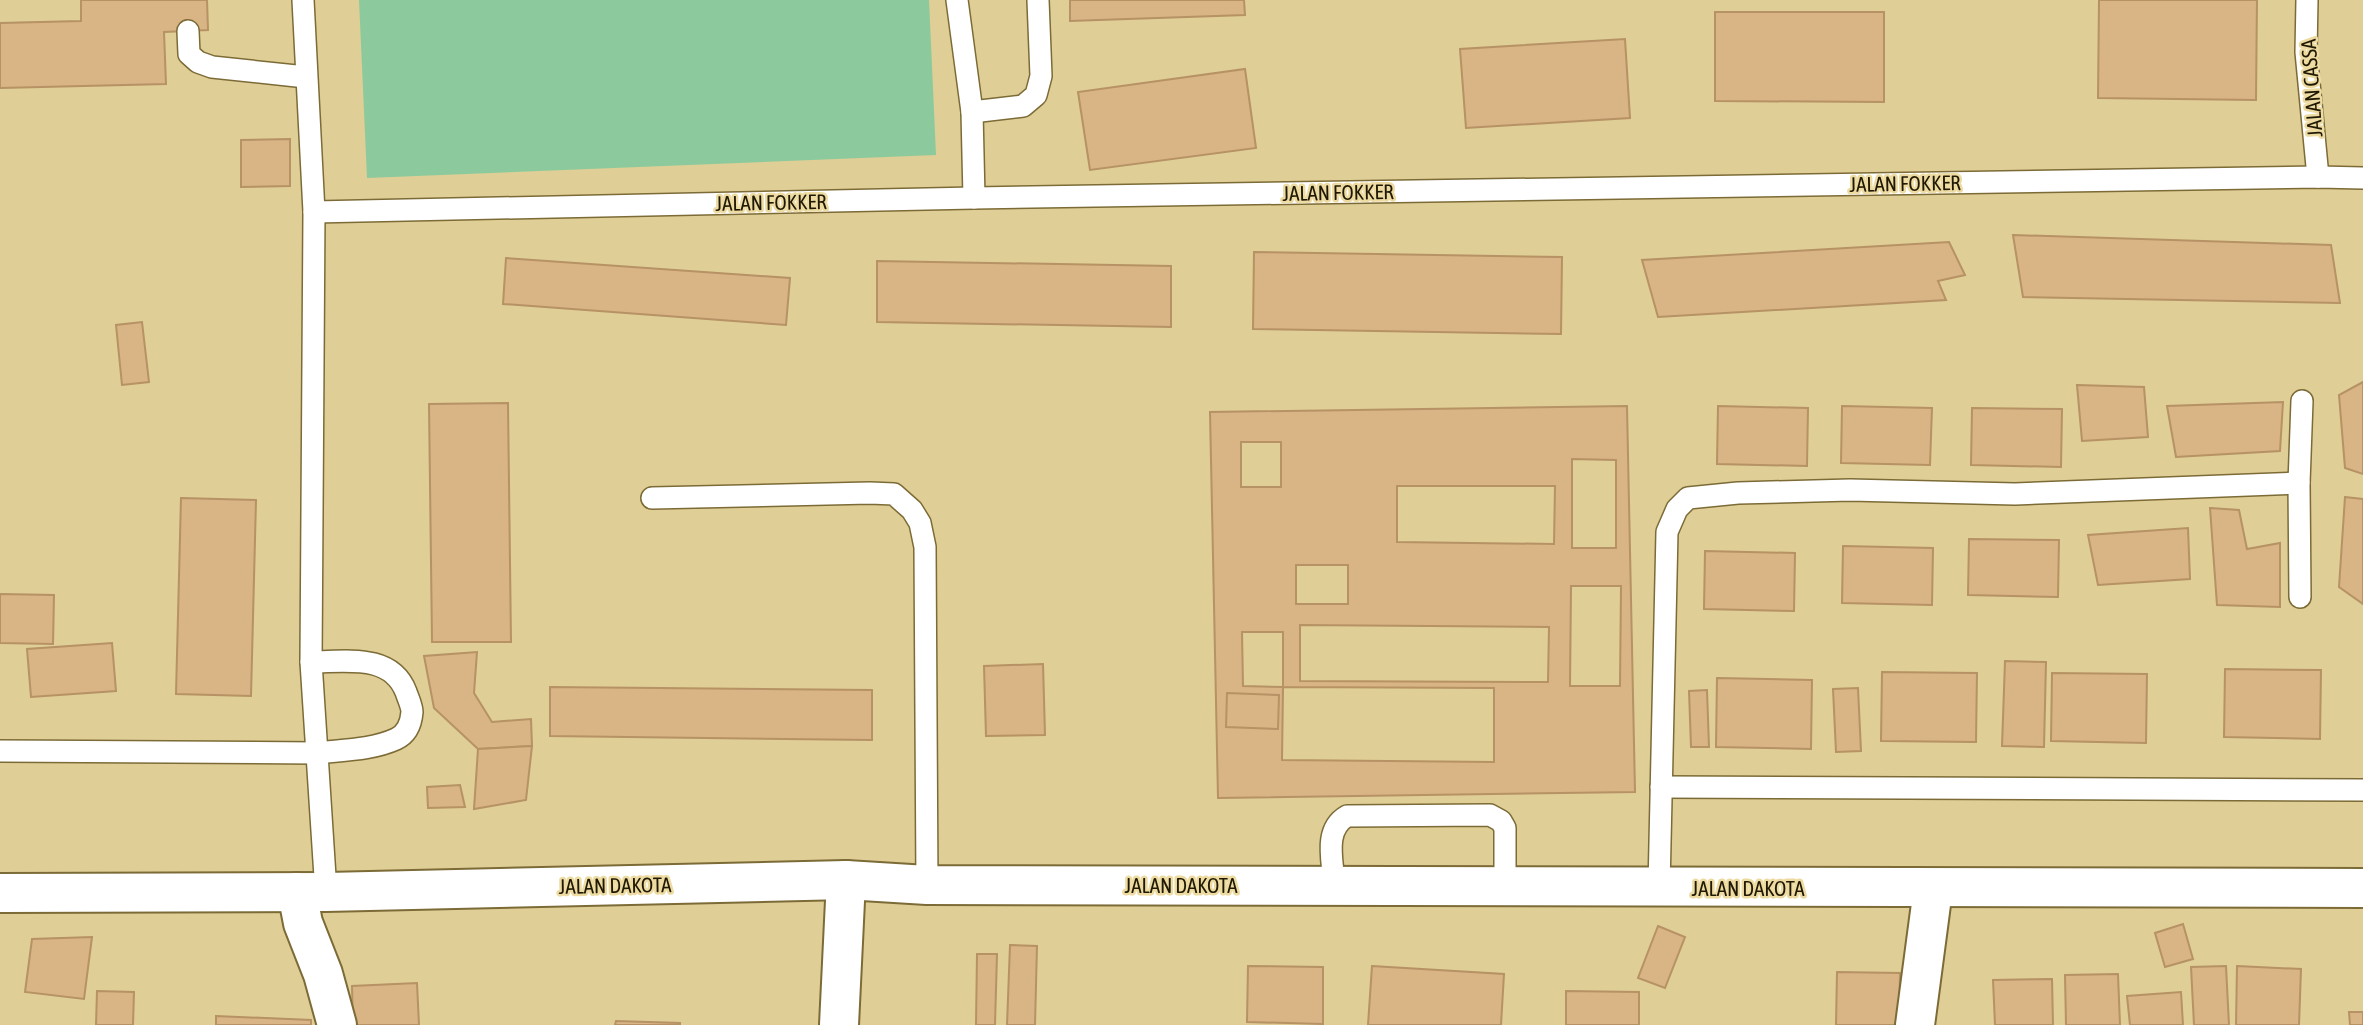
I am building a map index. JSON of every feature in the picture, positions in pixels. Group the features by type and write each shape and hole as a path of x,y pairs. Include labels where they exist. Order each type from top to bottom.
{"street":[{"name":"JALAN DAKOTA","path":"0,892 311,892 846,880 927,885 2363,888"},
{"path":"839,1025 846,880"},
{"path":"1915,1025 1933,888"},
{"path":"311,892 303,923 323,974 337,1025"}],"lane":[{"path":"303,0 314,212 312,662 317,753 311,892"},
{"path":"957,0 972,112 975,198"},
{"path":"972,112 1023,106 1036,95 1041,76 1038,0"},
{"name":"JALAN CASSA","path":"2307,0 2306,52 2318,177"},
{"path":"188,31 189,54 198,62 212,67 306,78"},
{"name":"JALAN FOKKER","path":"314,212 975,198 2363,178"},
{"path":"2300,597 2299,483 2302,401"},
{"path":"1658,887 1667,532 1677,509 1688,498 1738,493 1850,490 2015,494 2299,483"},
{"path":"652,498 870,492 894,494 912,510 920,523 925,547 927,885"},
{"path":"0,751 317,753 366,747 397,738 408,729 412,710 397,674 383,666 360,662 312,662"},
{"path":"1661,786 2363,790"},
{"path":"1334,884 1331,833 1340,820 1347,816 1490,815 1502,821 1505,828 1505,887"}],"green space":[{"path":"359,0 929,0 936,155 367,178"}],"building":[{"path":"81,0 207,0 208,30 164,32 166,84 0,88 0,23 81,21"},
{"path":"1070,0 1244,0 1245,15 1070,21"},
{"path":"2099,0 2257,0 2256,100 2098,98"},
{"path":"1715,12 1884,12 1884,102 1715,101"},
{"path":"1625,39 1630,118 1466,128 1460,49"},
{"path":"1245,69 1256,148 1090,170 1078,92"},
{"path":"290,139 290,186 241,187 241,140"},
{"path":"2013,235 2331,245 2340,303 2023,297"},
{"path":"1949,242 1965,275 1938,281 1946,300 1658,317 1642,260"},
{"path":"1254,252 1562,257 1561,334 1253,329"},
{"path":"506,258 790,278 786,325 503,304"},
{"path":"877,261 1171,266 1171,327 877,322"},
{"path":"142,322 149,382 122,385 116,325"},
{"path":"2363,382 2363,474 2345,468 2339,395"},
{"path":"2077,385 2144,387 2148,437 2082,441"},
{"path":"2283,402 2280,451 2176,457 2167,406"},
{"path":"508,403 511,642 432,642 429,404"},
{"path":"1627,406 1635,792 1218,798 1210,412","holes":["1241,442 1281,442 1281,487 1241,487","1572,459 1616,460 1616,548 1572,548","1397,486 1555,486 1554,544 1397,542","1296,565 1348,565 1348,604 1296,604","1571,586 1621,586 1620,686 1570,686","1300,625 1549,627 1548,682 1300,681","1242,632 1283,632 1283,687 1243,686","1283,687 1494,688 1494,762 1282,760"]},
{"path":"1718,406 1808,408 1807,466 1717,464"},
{"path":"1842,406 1932,408 1930,465 1841,463"},
{"path":"1972,408 2062,409 2061,467 1971,465"},
{"path":"2345,497 2363,499 2363,604 2339,587"},
{"path":"181,498 256,500 251,696 176,694"},
{"path":"2210,508 2239,510 2247,549 2280,543 2280,607 2217,605"},
{"path":"2188,528 2190,579 2098,585 2088,535"},
{"path":"1969,539 2059,540 2058,597 1968,595"},
{"path":"1843,546 1933,548 1932,605 1842,603"},
{"path":"1705,551 1795,553 1794,611 1704,609"},
{"path":"0,594 54,595 53,644 0,643"},
{"path":"112,643 116,691 31,697 27,649"},
{"path":"477,652 474,693 492,722 531,719 532,746 478,749 434,708 424,656"},
{"path":"2005,661 2046,662 2044,747 2002,746"},
{"path":"1043,664 1045,735 986,736 984,666"},
{"path":"2225,669 2321,670 2320,739 2224,737"},
{"path":"1882,672 1977,673 1976,742 1881,741"},
{"path":"2052,673 2147,674 2146,743 2051,741"},
{"path":"1717,678 1812,680 1811,749 1716,747"},
{"path":"550,687 872,690 872,740 550,736"},
{"path":"1858,688 1861,751 1836,752 1833,689"},
{"path":"1707,690 1709,747 1691,747 1689,691"},
{"path":"1227,693 1279,695 1278,729 1226,727"},
{"path":"532,746 526,800 474,809 478,749"},
{"path":"460,785 465,807 428,808 427,787"},
{"path":"2183,924 2193,959 2165,967 2155,933"},
{"path":"1658,926 1685,937 1665,988 1638,978"},
{"path":"92,937 84,999 25,992 32,939"},
{"path":"1010,945 1037,946 1035,1025 1007,1025"},
{"path":"977,954 997,954 995,1025 976,1025"},
{"path":"1248,966 1323,967 1323,1024 1247,1022"},
{"path":"1372,966 1504,974 1501,1025 1368,1025"},
{"path":"2226,966 2229,1025 2194,1025 2191,967"},
{"path":"2237,966 2301,969 2299,1025 2236,1025"},
{"path":"1837,972 1900,973 1899,1025 1836,1025"},
{"path":"2118,974 2120,1025 2066,1025 2065,975"},
{"path":"2052,979 2053,1025 1995,1025 1993,980"},
{"path":"417,983 419,1025 353,1025 352,986"},
{"path":"97,991 134,992 133,1025 96,1025"},
{"path":"1566,991 1639,992 1639,1025 1566,1025"},
{"path":"2181,992 2183,1025 2130,1025 2127,996"},
{"path":"2349,1012 2363,1012 2363,1025 2350,1025"},
{"path":"216,1016 311,1020 311,1025 216,1025"},
{"path":"616,1021 680,1023 680,1025 615,1025"}]}
